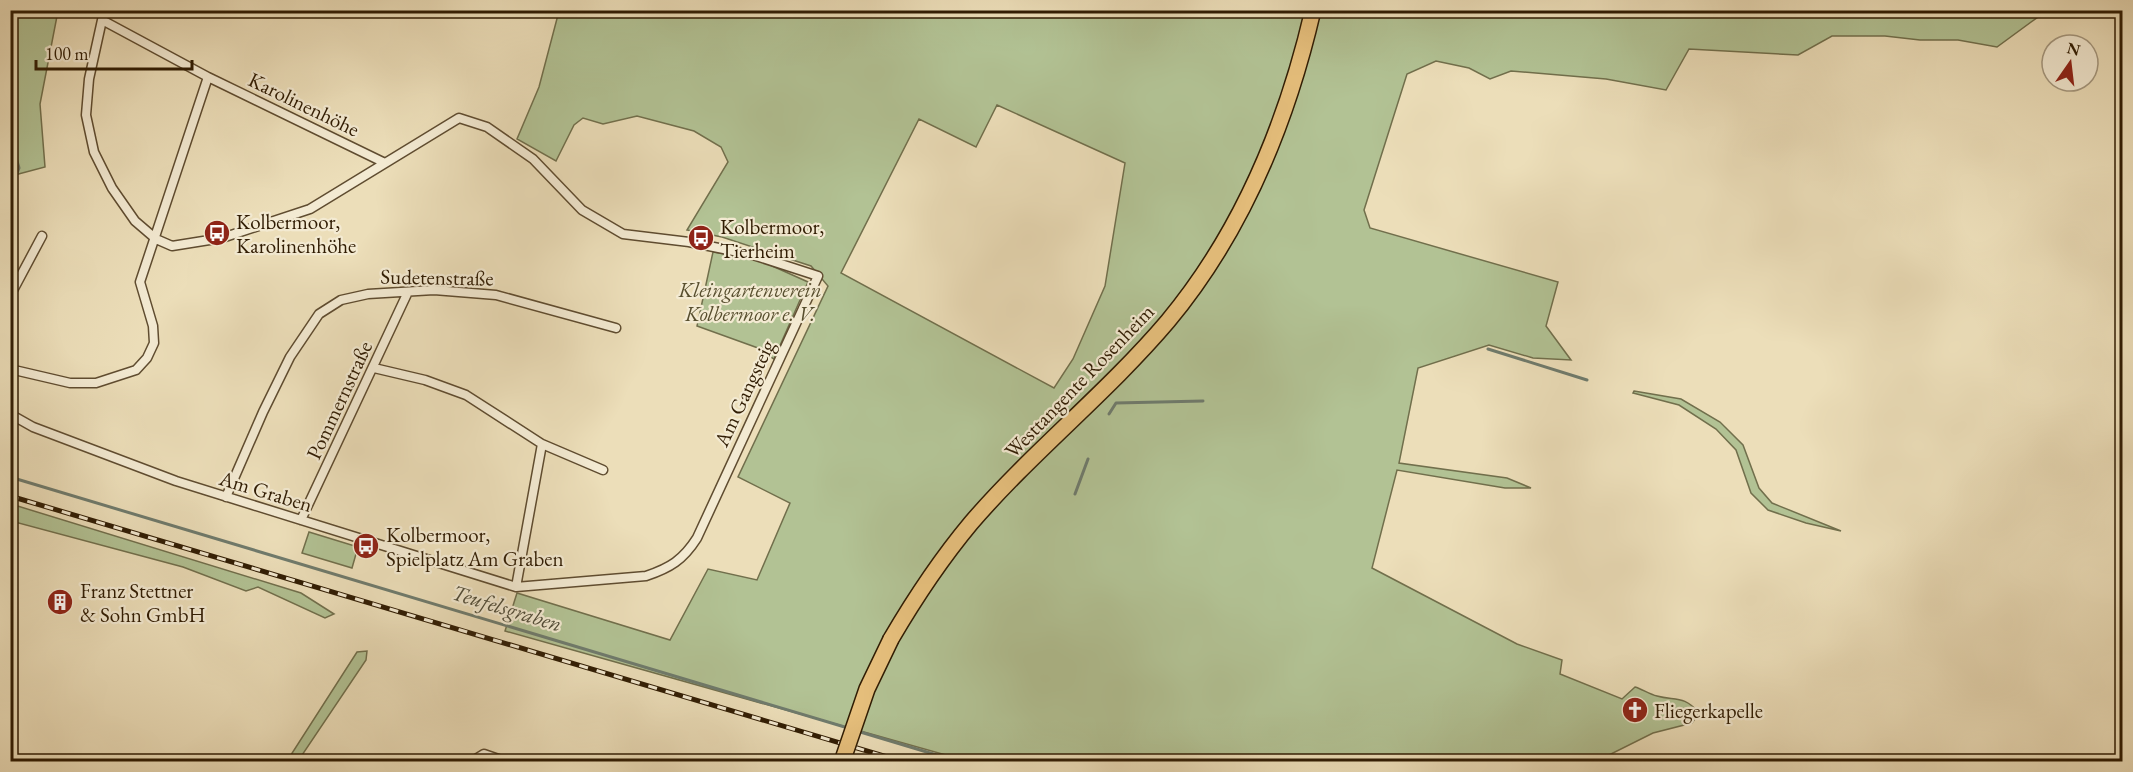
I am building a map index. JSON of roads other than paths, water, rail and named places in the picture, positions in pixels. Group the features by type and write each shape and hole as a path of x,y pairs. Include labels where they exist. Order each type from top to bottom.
{"highway":[{"name":"Westtangente Rosenheim","path":"842,762 867,689 891,639 934,570 973,522 1102,393 1168,320 1211,263 1262,167 1301,63 1313,10"}],"street":[{"name":"Karolinenhöhe","path":"156,239 135,221 112,188 94,152 86,115 89,79 102,20 208,77 385,163"},
{"path":"10,369 70,383 96,383 136,370 147,358 154,343 153,326 140,282 208,77"},
{"name":"Am Gangsteig","path":"385,163 459,118 487,127 533,159 582,210 623,234 689,242 753,255 818,276 697,538 685,557 666,569 646,576 516,587"},
{"path":"156,239 172,246 222,238 310,208 385,163"},
{"path":"10,296 42,236"},
{"name":"Sudetenstraße","path":"226,498 267,403 290,357 319,314 341,300 368,294 407,294 434,290 496,295 616,328"},
{"name":"Pommernstraße","path":"301,520 407,294"},
{"path":"374,368 425,380 466,395 542,444 603,471"},
{"name":"Am Graben","path":"10,414 33,427 226,498 516,587"},
{"path":"516,587 542,444"},
{"path":"471,762 478,755 484,754 507,762"}],"waterway":[{"name":"Teufelsgraben","path":"10,37 17,10"},
{"name":"Teufelsgraben","path":"10,137 19,168 10,191"},
{"path":"1488,349 1587,380"},
{"path":"1109,414 1116,403 1203,401"},
{"path":"1075,494 1088,459"},
{"name":"Teufelsgraben","path":"10,477 848,728"},
{"name":"Teufelsgraben","path":"857,731 960,762"}],"railway":[{"path":"10,496 904,762"}],"place":[{"name":"Kolbermoor, Karolinenhöhe","path":"217,233"},
{"name":"Kolbermoor, Tierheim","path":"701,238"},
{"name":"Kolbermoor, Spielplatz Am Graben","path":"366,546"},
{"name":"Franz Stettner & Sohn GmbH","path":"60,602"},
{"name":"Fliegerkapelle","path":"1635,710"}],"park label":[{"name":"Kleingartenverein Kolbermoor e. V.","path":"750,301"}]}
